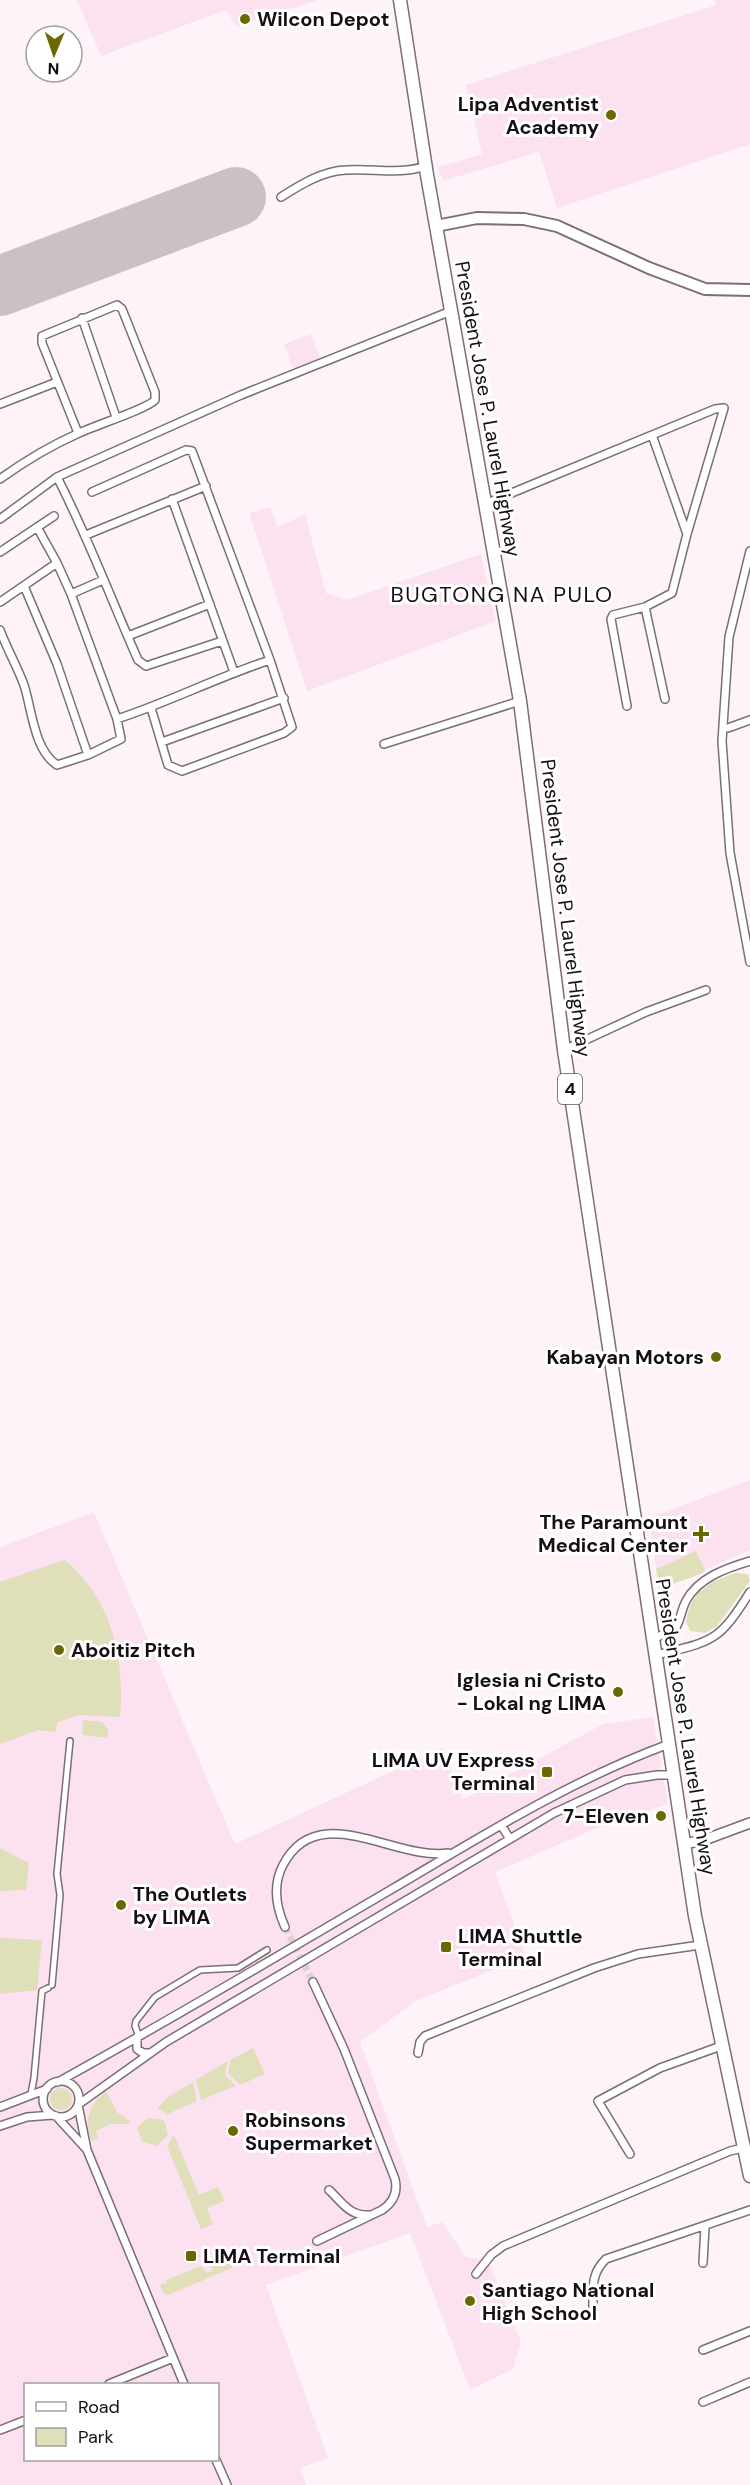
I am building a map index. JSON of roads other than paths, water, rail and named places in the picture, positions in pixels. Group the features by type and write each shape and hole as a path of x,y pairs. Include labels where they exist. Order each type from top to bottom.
{"highway":[{"name":"President Jose P. Laurel Highway","path":"400,0 436,226 520,701 564,1050 700,1945 750,2176"}],"main road":[{"path":"436,226 477,218 524,219 557,226 705,289 750,290"}],"street":[{"path":"281,196 309,179 343,170 413,170 426,166"},
{"path":"0,479 43,450 116,417 150,405 155,400 155,392 122,309 117,305 42,336 42,343 78,433"},
{"path":"0,519 57,477 240,395 451,311"},
{"path":"82,318 116,417"},
{"path":"0,404 57,382"},
{"path":"485,504 717,408 724,408 672,593 645,607 613,615 611,619 627,706"},
{"path":"652,435 687,534"},
{"path":"92,492 186,450 192,451 284,698 292,727 284,733 182,771 168,765 152,708"},
{"path":"57,477 87,535 103,580 138,660 146,666 222,641"},
{"path":"87,535 206,486"},
{"path":"172,499 234,672"},
{"path":"0,552 54,516"},
{"path":"1,635 23,685 48,759 57,765 88,755 121,739 117,718 71,594 37,527"},
{"path":"750,552 729,637 722,741 730,853 750,962"},
{"path":"0,602 57,563"},
{"path":"71,594 103,580"},
{"path":"24,586 57,664 88,755"},
{"path":"128,636 210,604"},
{"path":"645,607 665,699"},
{"path":"117,718 152,708 234,672 270,660"},
{"path":"162,742 284,698"},
{"path":"384,744 520,701"},
{"path":"729,728 750,720"},
{"path":"564,1050 646,1012 706,990"},
{"path":"653,1639 675,1629 686,1600 697,1586 712,1576 750,1561"},
{"path":"656,1655 702,1644 716,1637 735,1616 750,1592"},
{"path":"31,2094 42,1991 50,1987 60,1895 57,1874 70,1741"},
{"path":"0,2107 47,2089 459,1849 592,1775 669,1744"},
{"path":"0,2126 27,2117 69,2115 78,2104 149,2053 570,1805 625,1780 650,1775 674,1775"},
{"path":"684,1844 704,1840 750,1823"},
{"path":"501,1825 510,1839"},
{"path":"285,1927 277,1907 279,1876 292,1852 313,1838 343,1833 406,1851 425,1854 446,1854 459,1849"},
{"path":"418,2053 420,2042 425,2036 536,1990 638,1954 700,1945"},
{"path":"149,2053 137,2049 138,2036 135,2026 136,2021 154,1997 200,1970 238,1968 267,1950"},
{"path":"313,1982 344,2049 395,2179 396,2189 394,2199 388,2207 316,2241"},
{"path":"630,2154 598,2102 660,2068 721,2046"},
{"path":"58,2082 71,2085 76,2090 87,2150 183,2383"},
{"path":"47,2089 44,2104 87,2150"},
{"path":"476,2274 503,2246 730,2151 743,2148"},
{"path":"329,2190 354,2214 375,2215"},
{"path":"593,2307 593,2279 598,2266 606,2259 750,2211"},
{"path":"703,2263 705,2227"},
{"path":"703,2350 750,2331"},
{"path":"114,2383 172,2358"},
{"path":"702,2402 750,2382"},
{"path":"0,2430 24,2421"},
{"path":"216,2461 226,2485"}],"tunnel":[{"path":"285,1927 313,1982"}],"place":[{"name":"Wilcon Depot","path":"245,19"},
{"name":"Lipa Adventist Academy","path":"611,115"},
{"name":"Kabayan Motors","path":"716,1357"},
{"name":"The Paramount Medical Center","path":"701,1534"},
{"name":"Aboitiz Pitch","path":"59,1650"},
{"name":"Iglesia ni Cristo - Lokal ng LIMA","path":"618,1692"},
{"name":"LIMA UV Express Terminal","path":"547,1772"},
{"name":"7-Eleven","path":"661,1816"},
{"name":"The Outlets by LIMA","path":"121,1905"},
{"name":"LIMA Shuttle Terminal","path":"446,1947"},
{"name":"Robinsons Supermarket","path":"233,2131"},
{"name":"LIMA Terminal","path":"191,2256"},
{"name":"Santiago National High School","path":"470,2301"}],"district":[{"name":"BUGTONG NA PULO","path":"502,594"}]}
